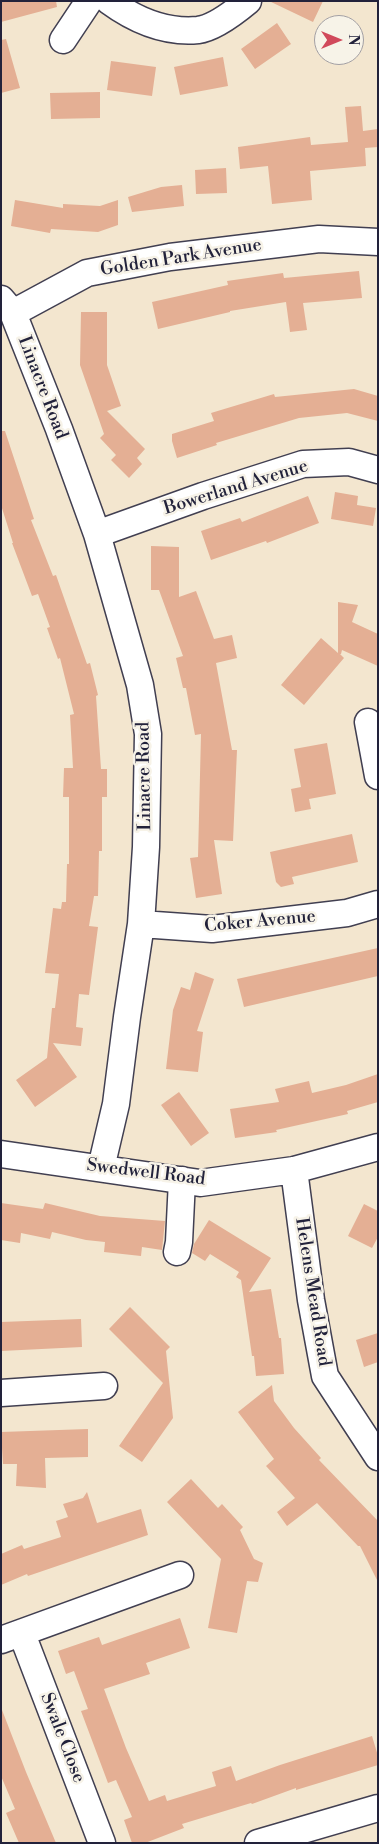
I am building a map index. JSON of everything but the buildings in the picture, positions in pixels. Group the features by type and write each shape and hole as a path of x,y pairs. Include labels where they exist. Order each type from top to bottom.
{"street":[{"path":"63,40 89,1"},
{"path":"109,1 127,14 165,29 200,30 231,16 248,1"},
{"name":"Golden Park Avenue","path":"7,306 87,273 170,257 319,239 378,242"},
{"name":"Linacre Road","path":"7,306 59,429 96,534 140,684 148,734 146,847 141,924 116,1104 101,1168"},
{"name":"Bowerland Avenue","path":"96,534 202,496 303,464 349,462 378,470"},
{"path":"368,722 378,776"},
{"name":"Coker Avenue","path":"141,924 212,929 347,913 378,904"},
{"name":"Swedwell Road","path":"1,1154 200,1183 294,1170 378,1147"},
{"name":"Helens Mead Road","path":"294,1170 310,1290 325,1376 378,1458"},
{"path":"177,1252 182,1180"},
{"path":"1,1393 104,1386"},
{"name":"Swale Close","path":"102,1843 12,1637 180,1575"},
{"path":"258,1843 378,1808"}]}
